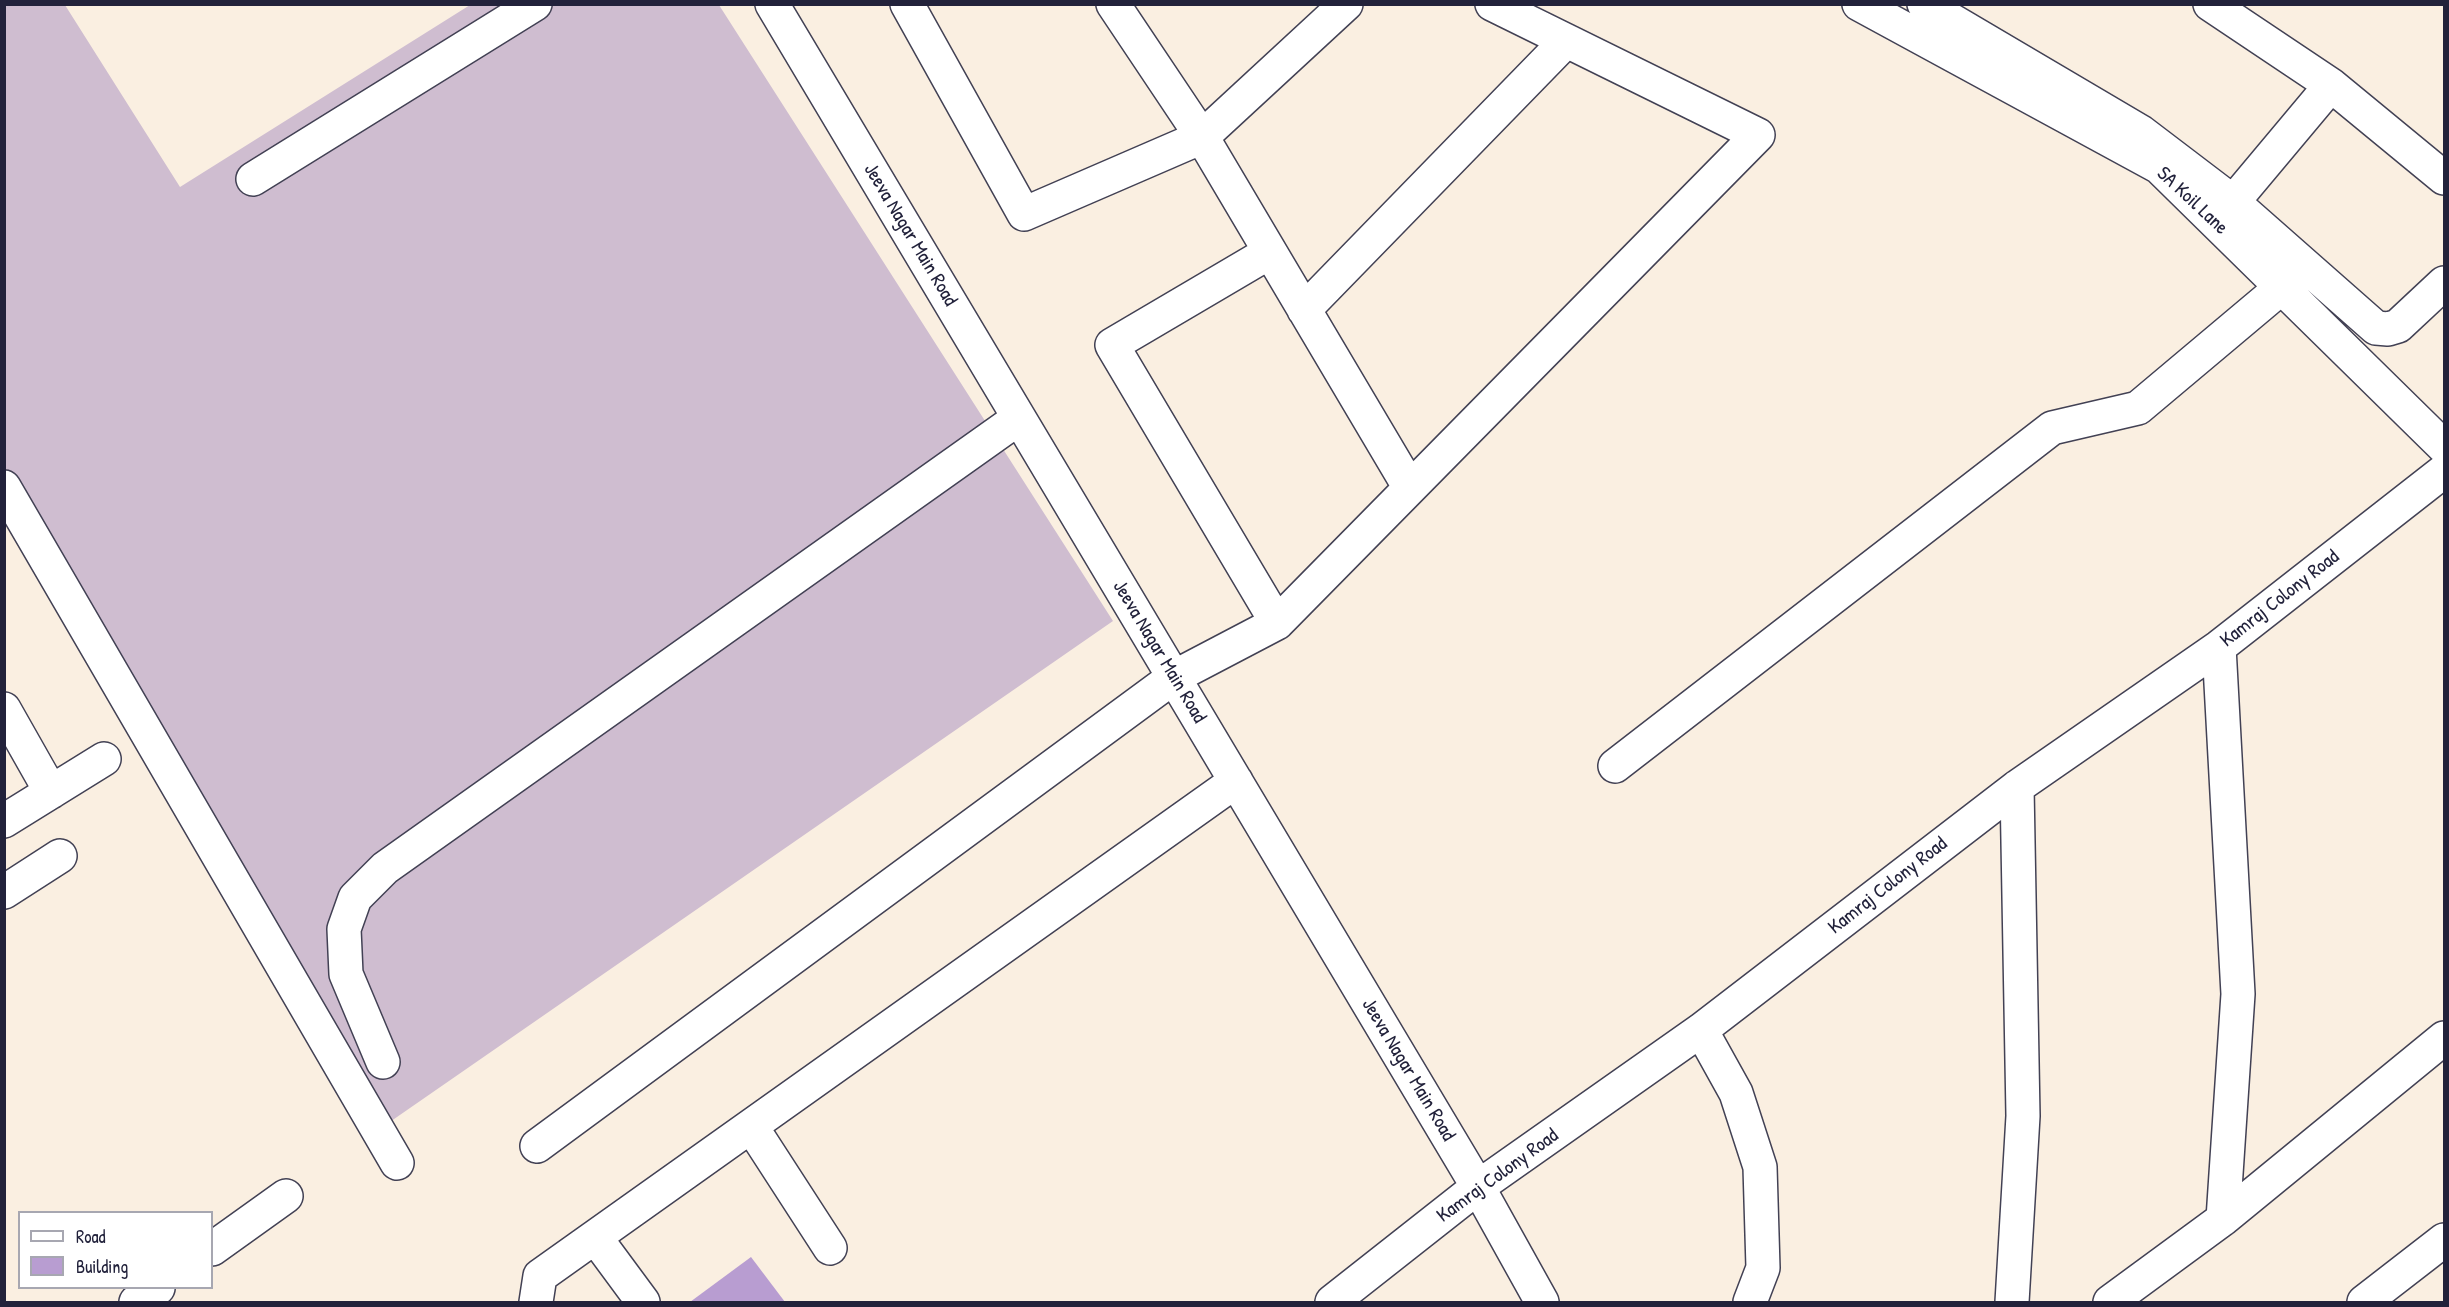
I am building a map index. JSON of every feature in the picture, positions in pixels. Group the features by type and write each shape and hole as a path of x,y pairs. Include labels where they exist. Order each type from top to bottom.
{"street":[{"path":"254,179 535,4"},
{"name":"Jeeva Nagar Main Road","path":"772,4 1478,1187 1542,1302"},
{"path":"907,4 1024,214 1202,137 1346,4"},
{"path":"1113,4 1202,137 1410,488"},
{"path":"537,1146 1174,677 1277,623 1758,135 1492,4"},
{"name":"SA Koil Lane","path":"1859,4 2159,166 2445,447"},
{"path":"1924,4 2141,132 2233,202 2376,328 2388,329 2398,326 2445,283"},
{"path":"2210,4 2331,85 2445,178"},
{"path":"1304,310 1566,41"},
{"path":"2233,202 2331,85"},
{"path":"1270,252 1112,345 1277,623"},
{"path":"1615,766 2052,428 2138,408 2282,287"},
{"path":"383,1062 346,974 344,929 355,898 385,868 1019,418"},
{"name":"Kamraj Colony Road","path":"1332,1302 1478,1187 1701,1030 2017,787 2219,647 2445,471"},
{"path":"4,487 397,1163"},
{"path":"2219,647 2238,994 2223,1219"},
{"path":"4,710 51,792"},
{"path":"4,821 104,759"},
{"path":"536,1302 540,1276 1236,781"},
{"path":"2012,1302 2023,1116 2017,787"},
{"path":"4,892 60,856"},
{"path":"1701,1030 1736,1094 1760,1167 1763,1268 1750,1302"},
{"path":"2110,1302 2223,1219 2445,1038"},
{"path":"751,1126 830,1248"},
{"path":"213,1248 286,1196"},
{"path":"595,1237 643,1302"},
{"path":"2364,1302 2445,1240"},
{"path":"136,1302 155,1289"}],"shaded area":[{"path":"4,5 65,5 180,187 470,5 719,5 1113,621 371,1135 5,488"}],"building":[{"path":"751,1257 785,1302 690,1302"}]}
